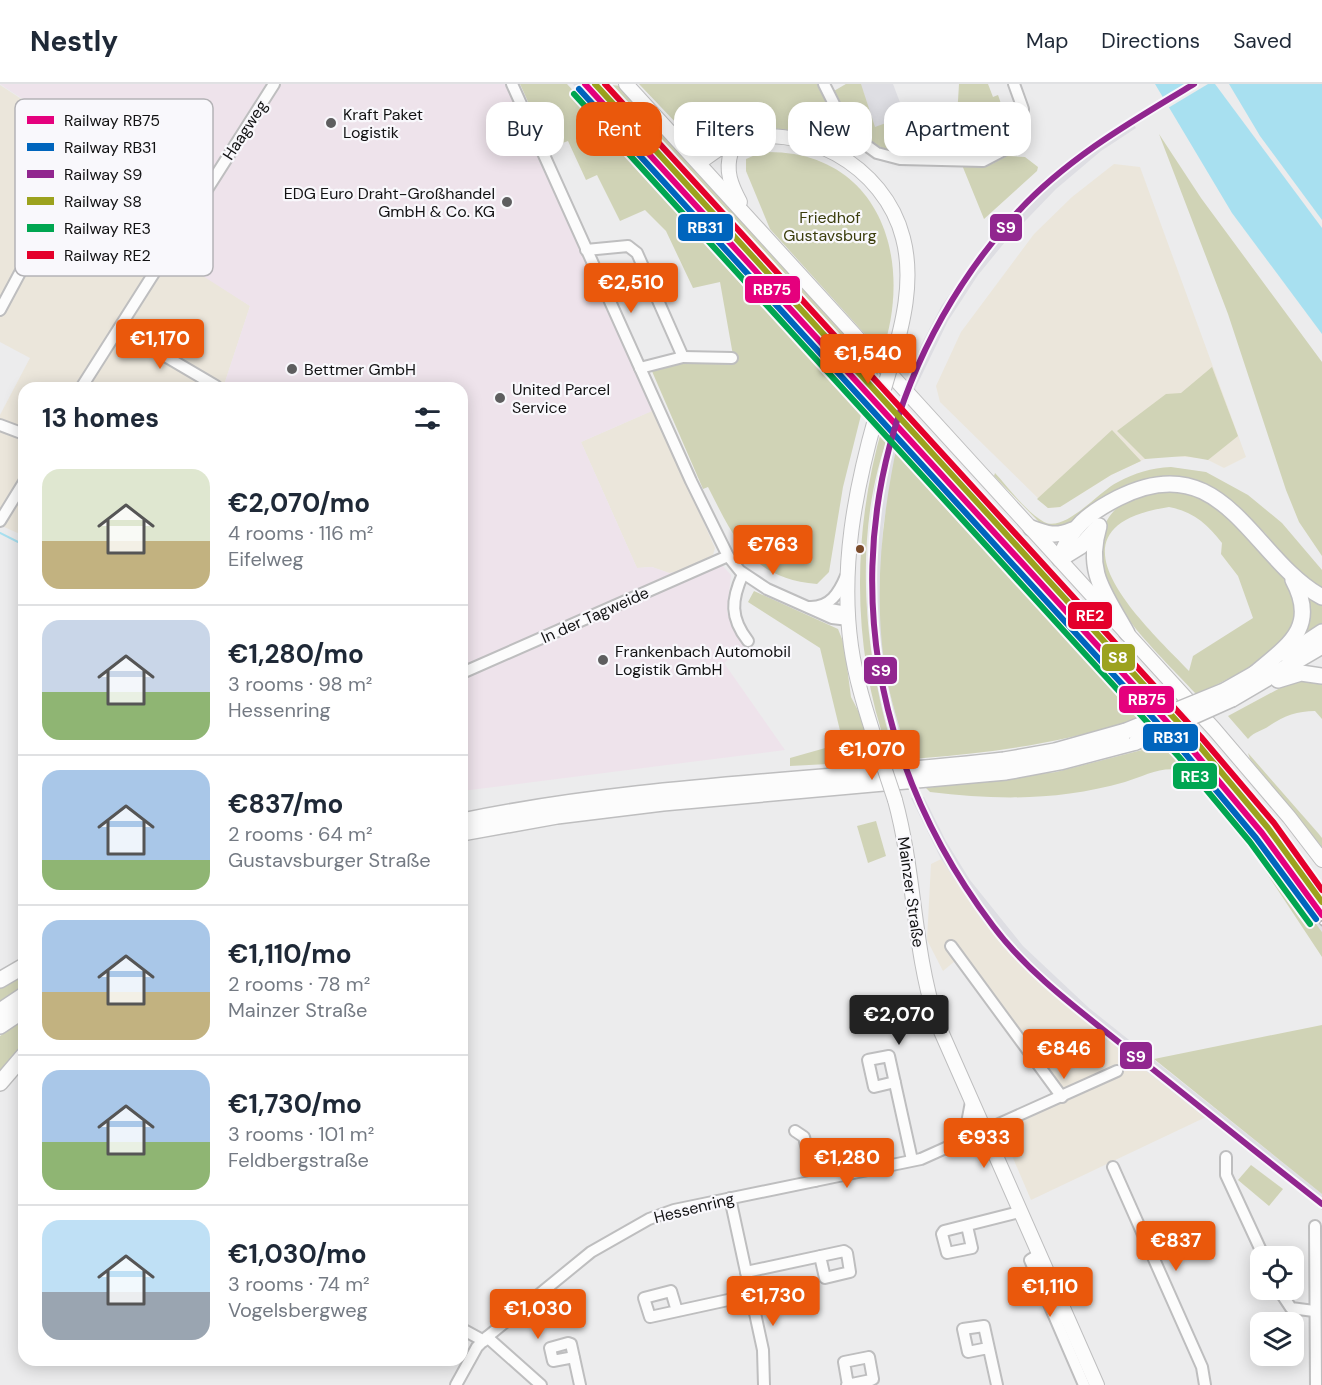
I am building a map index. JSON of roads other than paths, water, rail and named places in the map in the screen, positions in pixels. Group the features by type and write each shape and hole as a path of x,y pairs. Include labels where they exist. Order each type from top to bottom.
{"highway":[{"path":"1031,528 1051,535 1062,535 1119,498 1156,485 1185,486 1199,491 1240,518 1291,574 1322,597"},
{"path":"1060,559 1081,546 1119,498"},
{"path":"1099,526 1094,544 1094,569 1127,633"},
{"path":"1060,559 1072,530"},
{"path":"1257,680 1301,627 1303,605 1291,574"},
{"path":"1257,680 1322,632"},
{"path":"468,832 557,816 663,802 1006,772 1085,756 1228,695 1322,646"},
{"path":"1257,680 1300,674 1322,676"},
{"path":"468,820 555,804 662,790 1004,760 1131,736"},
{"path":"0,980 18,970"},
{"path":"0,1011 18,999"},
{"path":"0,1026 18,1014"},
{"path":"0,1083 18,1062"}],"main road":[{"path":"626,84 1227,743 1322,860"},
{"name":"Mainzer Straße","path":"776,137 832,151 874,183 893,210 904,239 907,290 901,330 876,416 854,505 849,570 849,620 858,684 895,800 908,857 924,984 936,1020 1097,1385"},
{"path":"699,163 717,164 724,156"},
{"path":"729,156 729,179 750,219"}],"street":[{"name":"Haagweg","path":"213,179 274,84"},
{"path":"512,84 728,556 743,574 777,594 814,607 832,618 849,620"},
{"path":"828,85 848,132 877,153 900,159 983,161 1006,149 1020,130 1023,109 1014,84"},
{"path":"586,250 628,246 634,249 683,357"},
{"path":"0,310 18,276"},
{"name":"Haagweg","path":"85,382 151,276"},
{"path":"119,328 209,382"},
{"path":"640,368 683,357 732,358"},
{"path":"0,425 18,432"},
{"path":"0,522 18,492"},
{"name":"In der Tagweide","path":"468,670 728,556"},
{"path":"814,607 838,594 849,570"},
{"path":"743,574 734,595 733,611 748,641"},
{"path":"951,946 1062,1097"},
{"name":"Hessenring","path":"468,1366 483,1342 591,1252 630,1228 674,1210 912,1160 985,1132 1117,1071"},
{"path":"895,1082 912,1160"},
{"path":"955,1145 969,1118 971,1102"},
{"path":"795,1131 801,1133 806,1141 815,1181"},
{"path":"1226,1157 1226,1175 1259,1246"},
{"path":"1113,1167 1202,1367 1205,1385"},
{"path":"730,1198 763,1350 764,1385"},
{"path":"968,1226 1019,1212"},
{"path":"1316,1226 1314,1311 1318,1327 1316,1385"},
{"name":"Mainzer Straße","path":"1038,1255 1029,1260 1083,1385"},
{"path":"746,1272 820,1256"},
{"path":"677,1311 751,1295"},
{"path":"1286,1300 1291,1308 1314,1311"},
{"path":"468,1333 541,1385"},
{"path":"988,1348 997,1385"},
{"path":"574,1357 580,1385"},
{"name":"Hessenring","path":"456,1385 468,1366"}],"water":[{"path":"1155,84 1215,84 1322,228 1322,334 1232,213"},
{"path":"1229,84 1322,84 1322,220 1260,136"}],"waterway":[{"path":"0,533 18,542"}],"railway":[{"path":"579,84 1187,751 1258,836 1322,924"}],"rail line":[{"name":"RB75","path":"585,84 1190,747 1262,833 1322,915"},
{"name":"S8","path":"595,84 1196,742 1268,828 1322,902"},
{"name":"RE2","path":"605,84 1201,737 1274,823 1322,890"},
{"name":"S9","path":"1194,84 1100,143 1034,195 1015,215 954,297 910,383 883,474 872,566 878,659 900,751 938,841 993,926 1038,976 1322,1204"},
{"name":"RB31","path":"579,89 1184,752 1256,838 1316,919"},
{"name":"RE3","path":"574,94 1179,757 1250,842 1310,924"}],"place":[{"name":"Kraft Paket Logistik","path":"331,123"},
{"name":"EDG Euro Draht-Großhandel GmbH & Co. KG","path":"507,202"},
{"name":"Bettmer GmbH","path":"292,369"},
{"name":"United Parcel Service","path":"500,398"},
{"name":"Frankenbach Automobil Logistik GmbH","path":"603,660"}],"park label":[{"name":"Friedhof Gustavsburg","path":"830,226"}]}
